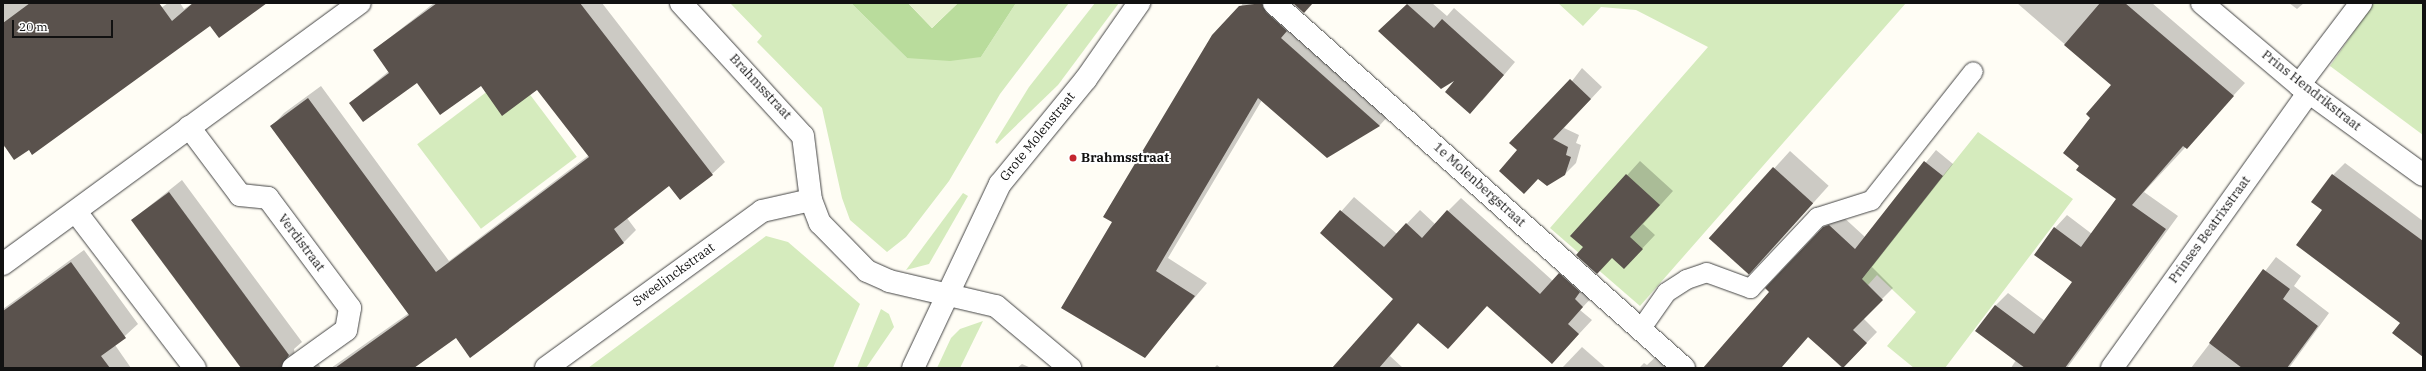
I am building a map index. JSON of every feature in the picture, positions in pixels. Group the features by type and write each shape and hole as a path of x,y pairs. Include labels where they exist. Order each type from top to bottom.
{"street":[{"path":"3,264 360,3"},
{"name":"Brahmsstraat","path":"681,3 803,136 811,200 820,223 867,271 889,282 996,306 1022,324 1070,368"},
{"name":"Grote Molenstraat","path":"913,368 1000,184 1086,79 1139,3"},
{"name":"1e Molenbergstraat","path":"1274,3 1684,368"},
{"name":"Prins Hendrikstraat","path":"2202,3 2304,89 2423,175"},
{"name":"Prinses Beatrixstraat","path":"2112,368 2304,89 2361,3"},
{"name":"Verdistraat","path":"189,127 240,195 268,198 350,308 346,330 293,368"},
{"name":"Sweelinckstraat","path":"546,368 762,211 811,200"},
{"path":"76,212 195,368"}],"lane":[{"path":"1640,329 1666,292 1686,279 1706,272 1750,288 1817,217 1871,200 1973,71"}],"green space":[{"path":"730,3 851,3 907,58 981,57 1016,3 1069,3 1000,94 949,181 906,237 887,252 850,220 842,198 822,108 757,42 762,36"},
{"path":"851,3 908,3 932,28 958,3 1016,3 981,57 950,61 907,58"},
{"path":"908,3 958,3 932,28"},
{"path":"1095,3 1119,3 1058,85 997,144 995,142 1029,87"},
{"path":"1558,3 1906,3 1640,306 1550,228 1708,47 1636,10 1601,7 1583,26"},
{"path":"2374,3 2423,3 2423,135 2330,66"},
{"path":"513,72 577,157 481,229 417,144"},
{"path":"1978,132 2073,199 1945,368 1914,368 1887,346 1916,312 1877,275 1868,285 1860,279"},
{"path":"963,193 968,196 929,264 906,270"},
{"path":"766,236 788,242 860,304 833,368 588,368"},
{"path":"881,309 889,314 894,327 866,368 857,368"},
{"path":"983,321 960,368 937,368 951,338 960,329"}],"building":[{"path":"30,3 159,3 172,21 193,3 267,3 219,38 210,26 32,155 29,150 14,160 3,144 3,23"},
{"path":"437,3 580,3 713,175 680,200 669,186 614,229 624,243 470,358 456,338 414,368 335,368 409,315 270,126 308,98 436,272 589,157 537,90 502,116 481,86 440,115 417,83 363,122 349,103 389,73 373,50"},
{"path":"1262,3 1266,12 1287,31 1281,38 1380,126 1327,158 1258,98 1156,271 1195,296 1145,358 1061,308 1112,222 1103,217 1212,35 1239,6"},
{"path":"1293,3 1313,3 1304,13"},
{"path":"2100,3 2125,3 2234,96 2187,149 2183,146 2132,205 2166,229 2065,368 2025,368 1975,331 1995,305 2034,334 2072,282 2034,255 2054,227 2081,247 2116,199 2076,170 2079,166 2063,153 2090,118 2086,114 2111,85 2064,45"},
{"path":"1407,4 1434,28 1442,19 1504,75 1470,114 1445,92 1454,81 1441,89 1378,31"},
{"path":"1570,79 1591,99 1553,139 1568,147 1566,155 1571,157 1565,175 1547,186 1538,179 1524,194 1499,171 1517,150 1509,143"},
{"path":"1924,161 1943,176 1862,279 1883,300 1853,330 1867,343 1843,368 1808,337 1781,368 1703,368 1769,292 1765,288 1823,227 1829,225 1855,249"},
{"path":"1773,167 1813,203 1749,274 1709,238"},
{"path":"1626,174 1660,205 1630,237 1643,249 1624,269 1612,258 1597,274 1576,255 1583,247 1570,236"},
{"path":"2332,174 2423,241 2423,357 2392,333 2400,323 2296,245 2322,210 2311,202"},
{"path":"169,192 289,355 281,368 241,368 131,220"},
{"path":"1340,210 1384,247 1406,223 1422,238 1447,210 1540,294 1559,273 1580,292 1575,299 1583,307 1568,324 1579,334 1552,364 1487,306 1448,349 1418,323 1379,368 1332,368 1393,299 1320,233"},
{"path":"71,262 126,338 101,356 110,368 3,368 3,311"},
{"path":"2263,269 2290,289 2283,299 2318,326 2287,368 2242,368 2209,343"}],"place":[{"name":"Brahmsstraat","path":"1073,158"}]}
